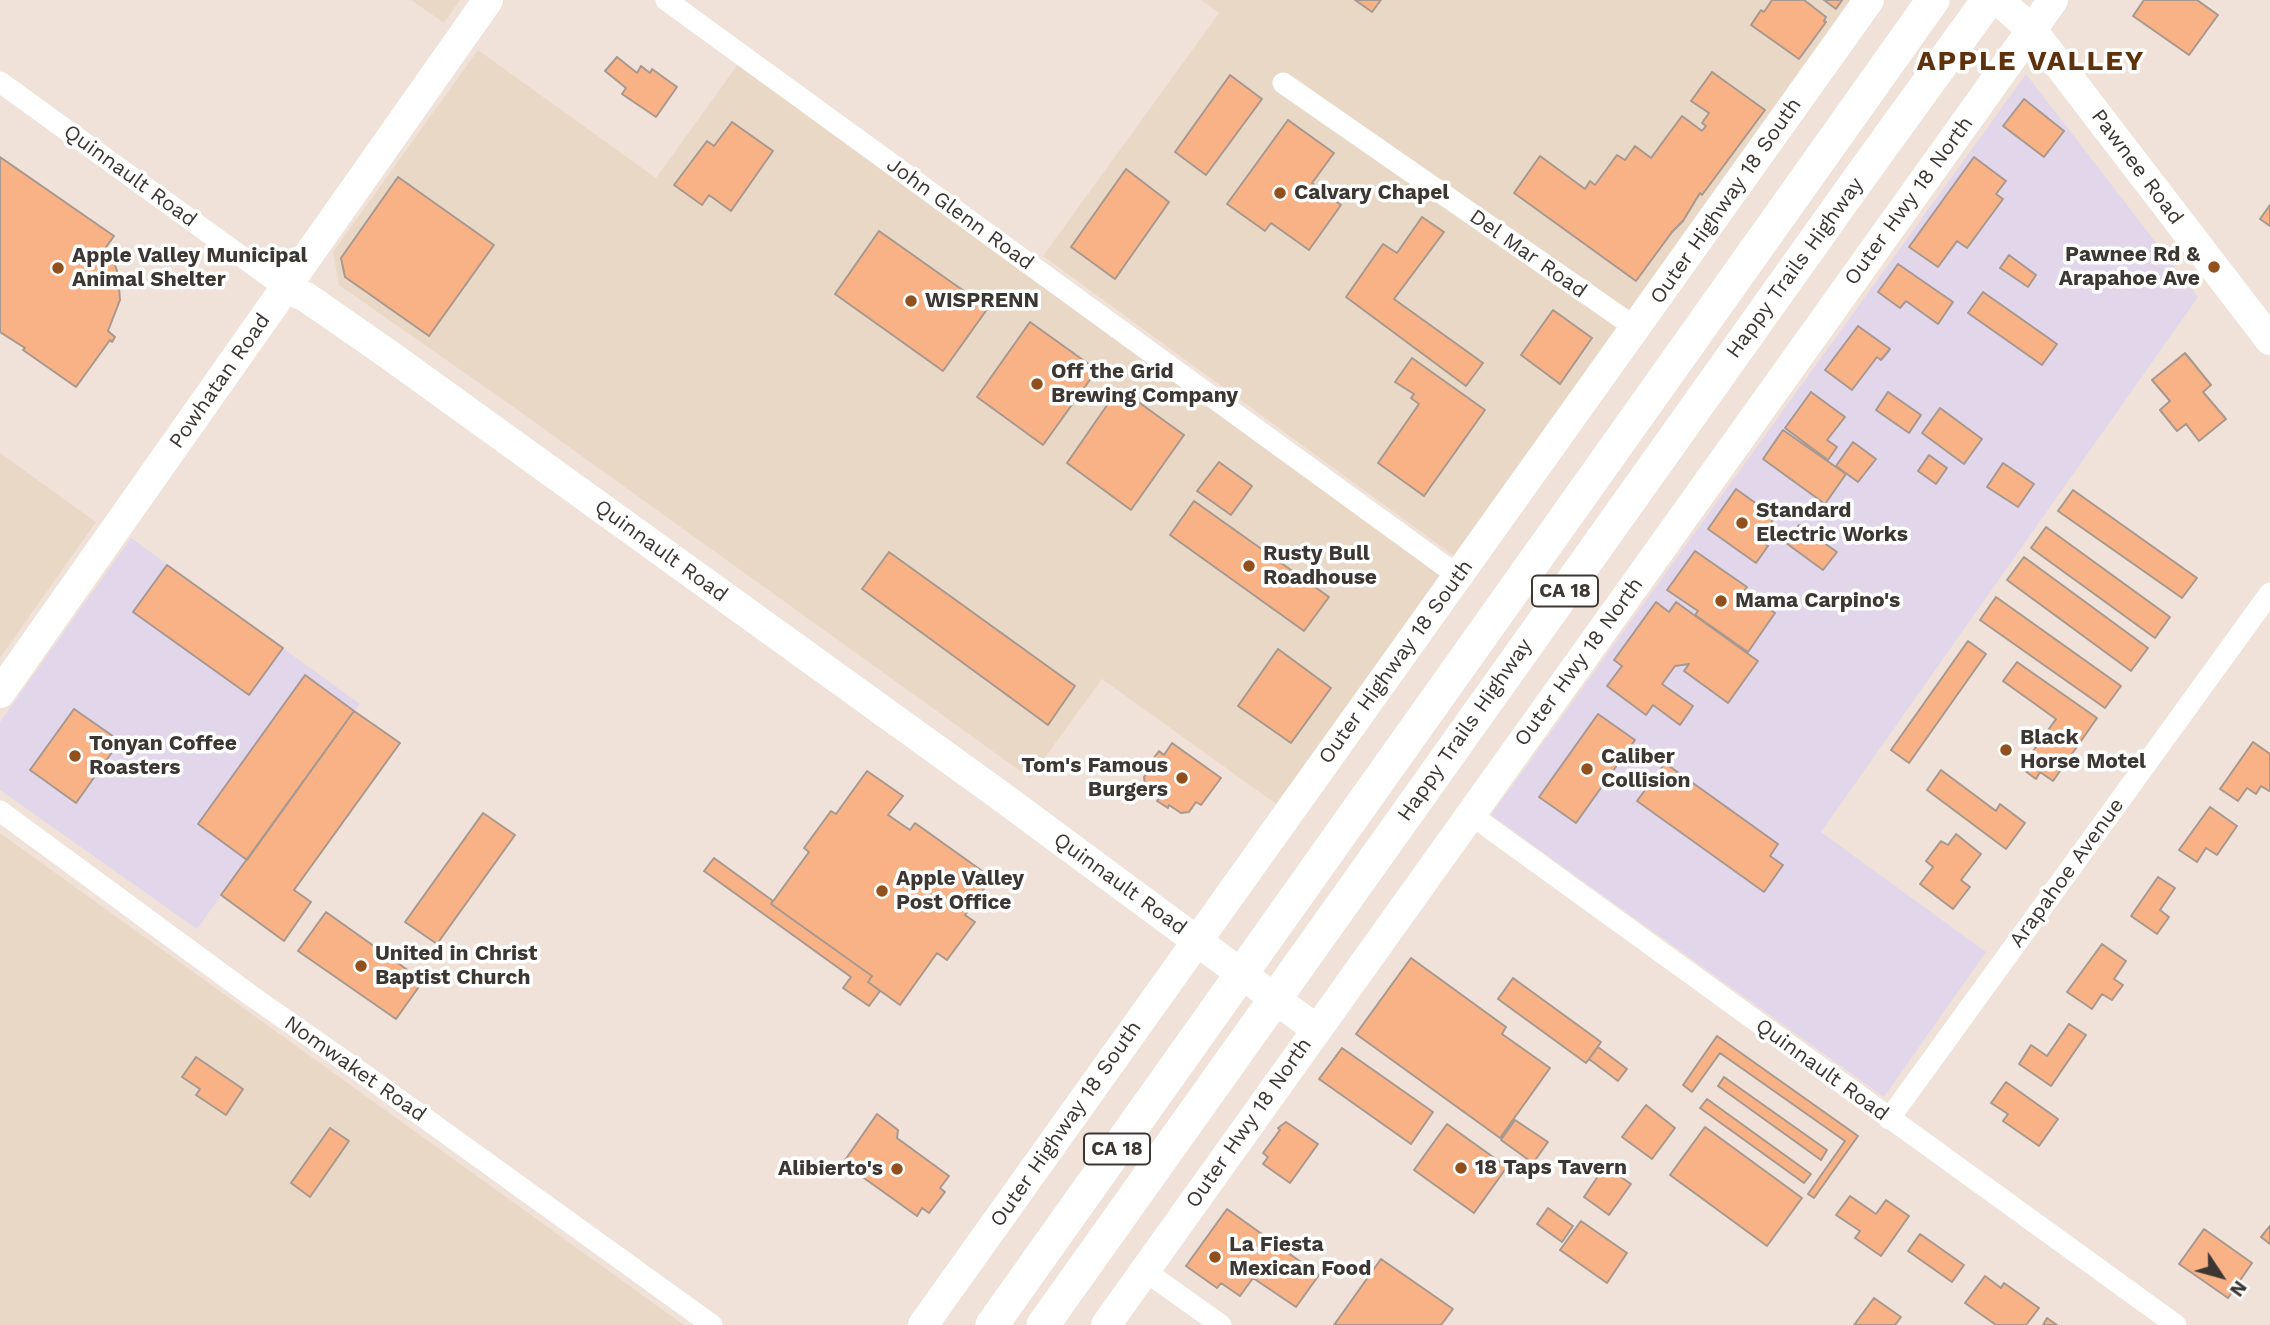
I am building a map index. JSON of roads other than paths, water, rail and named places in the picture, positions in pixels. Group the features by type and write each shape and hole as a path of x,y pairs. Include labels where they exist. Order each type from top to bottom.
{"main road":[{"name":"Happy Trails Highway","path":"992,1325 1933,0"},
{"path":"1855,184 1861,148 1964,0"},
{"name":"Happy Trails Highway","path":"1043,1325 1855,184 1989,0"}],"street":[{"name":"Powhatan Road","path":"0,693 488,0"},
{"name":"John Glenn Road","path":"666,0 1458,575"},
{"name":"Outer Highway 18 South","path":"923,1325 1869,0"},
{"name":"Pawnee Road","path":"1998,0 2032,30 2270,340"},
{"name":"Outer Hwy 18 North","path":"1107,1325 2053,0"},
{"name":"Quinnault Road","path":"0,82 285,288 306,297 388,354 1316,1029"},
{"name":"Del Mar Road","path":"1283,83 1636,328"},
{"name":"Arapahoe Avenue","path":"1889,1119 2270,593"},
{"name":"Nomwaket Road","path":"0,811 253,997 712,1325"},
{"name":"Quinnault Road","path":"1470,814 2176,1325"},
{"path":"1145,1271 1220,1325"}],"place":[{"name":"Calvary Chapel","path":"1280,193"},
{"name":"Pawnee Rd & Arapahoe Ave","path":"2214,267"},
{"name":"Apple Valley Municipal Animal Shelter","path":"58,268"},
{"name":"WISPRENN","path":"911,301"},
{"name":"Off the Grid Brewing Company","path":"1037,384"},
{"name":"Standard Electric Works","path":"1742,523"},
{"name":"Rusty Bull Roadhouse","path":"1249,566"},
{"name":"Mama Carpino's","path":"1721,601"},
{"name":"Black Horse Motel","path":"2006,750"},
{"name":"Tonyan Coffee Roasters","path":"75,756"},
{"name":"Caliber Collision","path":"1587,769"},
{"name":"Tom's Famous Burgers","path":"1182,778"},
{"name":"Apple Valley Post Office","path":"882,891"},
{"name":"United in Christ Baptist Church","path":"361,966"},
{"name":"18 Taps Tavern","path":"1461,1168"},
{"name":"Alibierto's","path":"897,1169"},
{"name":"La Fiesta Mexican Food","path":"1215,1257"}],"district":[{"name":"APPLE VALLEY","path":"2031,62"}]}
